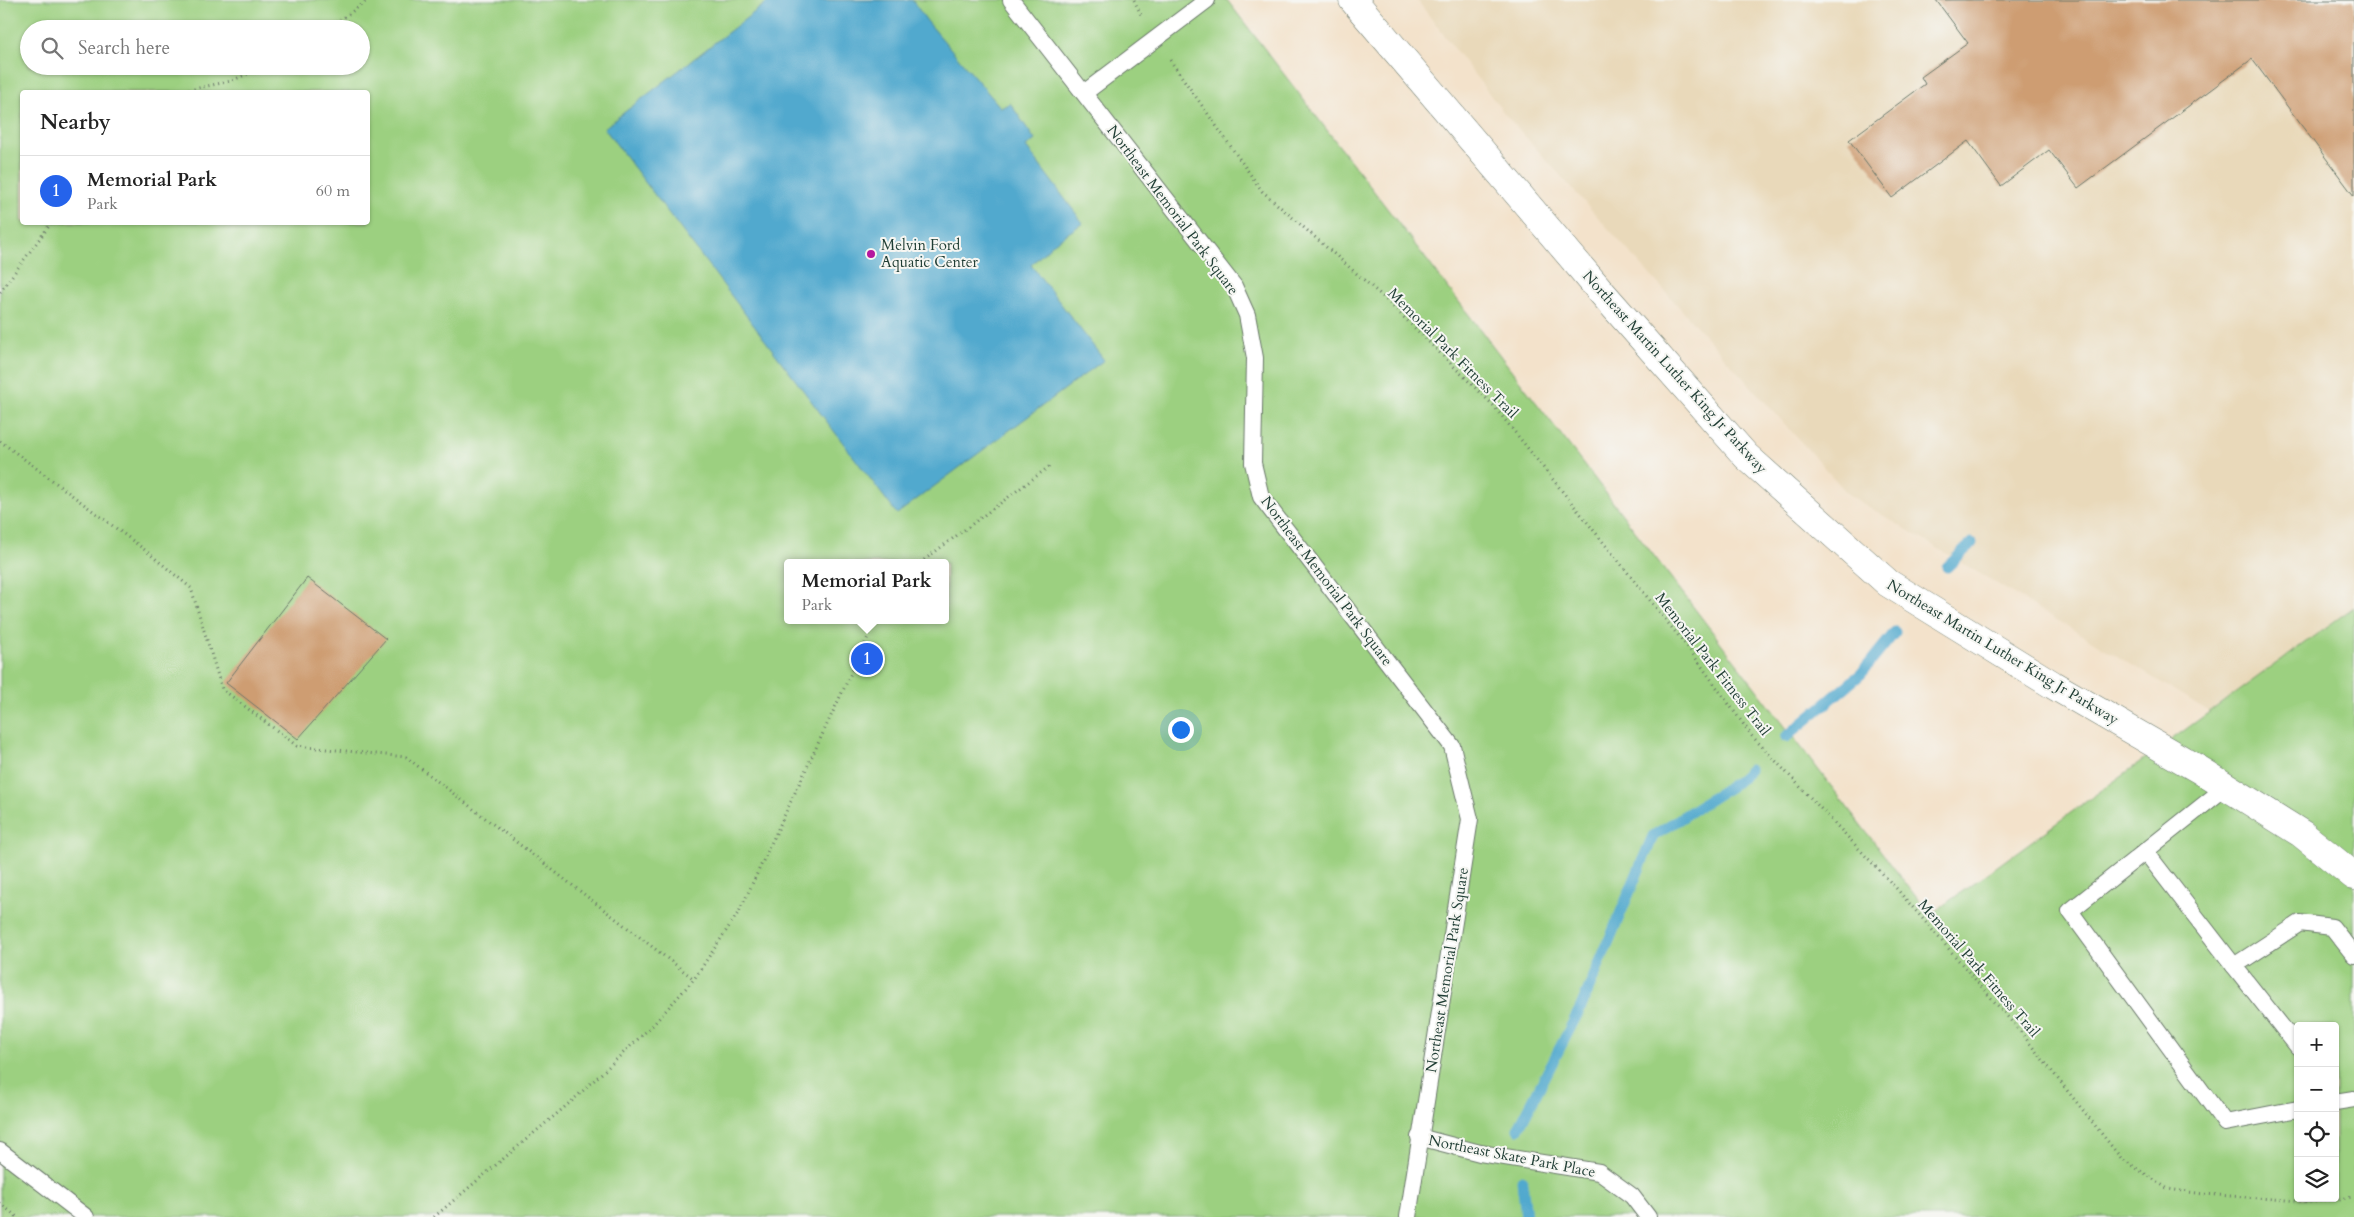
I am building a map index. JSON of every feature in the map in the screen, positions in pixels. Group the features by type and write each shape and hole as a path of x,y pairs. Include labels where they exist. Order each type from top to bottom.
{"street":[{"name":"Northeast Martin Luther King Jr Parkway","path":"1353,0 1604,295 1746,456 1888,583 2053,685 2302,834 2354,876"}],"lane":[{"name":"Northeast Memorial Park Square","path":"1012,0 1234,286 1248,315 1255,358 1253,463 1261,498 1452,746 1470,819 1408,1217"},
{"path":"1084,93 1207,0"},
{"path":"2226,787 2070,911 2225,1123 2294,1110"},
{"path":"2145,851 2294,1042"},
{"path":"2234,966 2300,923 2332,927 2354,955"},
{"name":"Northeast Skate Park Place","path":"1419,1137 1480,1153 1599,1172 1632,1196 1648,1217"},
{"path":"0,1151 86,1217"}],"path":[{"path":"340,20 368,0"},
{"name":"Memorial Park Fitness Trail","path":"1134,0 1156,38 1200,105 1262,190 1380,294 1493,405 1689,650 1752,736 1896,888 2019,1030 2121,1158 2168,1189 2203,1194 2314,1202 2354,1197"},
{"path":"188,90 231,81 245,75"},
{"path":"0,292 50,225"},
{"path":"0,441 145,550 191,588 222,690 297,746 406,756 694,979"},
{"path":"925,559 1050,466"},
{"path":"434,1217 572,1101 653,1026 694,979 740,910 874,624"},
{"path":"0,1203 17,1217"}],"shaded area":[{"path":"1417,0 2354,0 2354,607 2210,712 1849,495 1504,113"}],"green space":[{"path":"0,0 1227,0 1930,915 2354,607 2354,1217 0,1217"}],"water":[{"name":"Melvin Ford Aquatic Center","path":"770,0 912,0 927,21 1001,108 1010,103 1035,140 1026,147 1083,223 1055,242 1031,265 1104,360 897,514 604,128"}],"building":[{"path":"1936,0 2354,0 2354,196 2252,59 2078,188 2049,150 2001,186 1968,141 1892,198 1849,140 1925,84 1921,77 1968,43"},
{"path":"307,578 386,639 298,739 226,683"}],"waterway":[{"path":"1947,567 1972,543"},
{"path":"1786,737 1861,674 1895,632"},
{"path":"1518,1129 1581,1007 1653,836 1737,782 1750,770"},
{"path":"1522,1180 1526,1217"}],"place":[{"name":"Melvin Ford Aquatic Center","path":"871,254"},
{"name":"Memorial Park","path":"867,659"}]}
